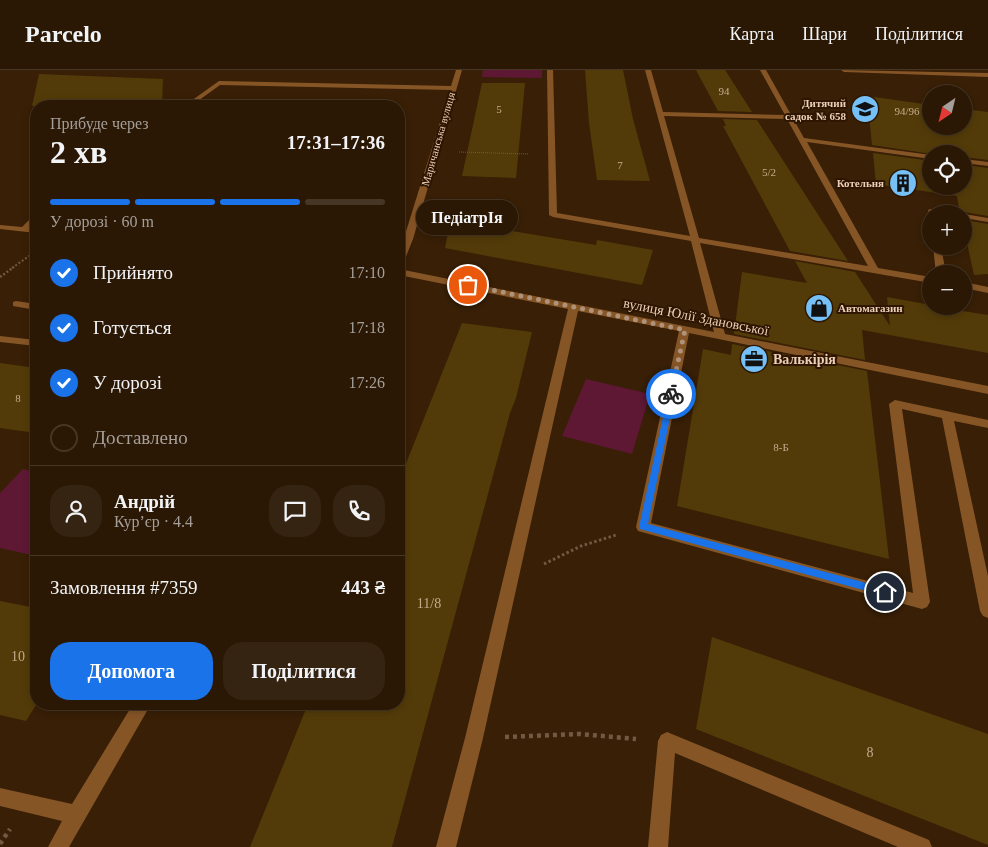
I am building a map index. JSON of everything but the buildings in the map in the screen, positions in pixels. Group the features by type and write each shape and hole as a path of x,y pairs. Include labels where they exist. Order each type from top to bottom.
{"street":[{"name":"Маричанська вулиця","path":"405,250 410,239 459,70"},
{"path":"550,70 553,216 922,279"},
{"path":"648,70 696,240 720,336"},
{"path":"763,70 875,271"},
{"path":"844,70 988,75"},
{"path":"196,100 220,83 453,88"},
{"path":"660,114 789,117"},
{"path":"803,140 922,156"},
{"path":"972,162 988,164"},
{"path":"972,217 988,220"},
{"path":"23,230 30,224"},
{"path":"0,227 30,231"},
{"name":"вулиця Юлії Здановської","path":"405,273 988,390"},
{"path":"972,287 988,290"},
{"path":"16,304 30,306"},
{"path":"446,847 474,738 574,306"},
{"path":"685,330 643,527 922,602 895,404 988,424"},
{"path":"0,339 30,342"},
{"path":"947,415 988,611"},
{"path":"58,847 138,710"},
{"path":"658,847 667,742 922,847"},
{"path":"0,797 77,815"}],"path":[{"path":"452,152 551,154"},
{"path":"0,277 30,255"},
{"path":"511,580 581,546 643,527"},
{"path":"474,738 580,734 667,742"}],"shaded area":[{"path":"483,70 542,70 542,78 482,77"},
{"path":"586,379 650,394 632,454 562,436"},
{"path":"23,469 30,471 30,555 0,548 0,493"}],"way so far":[{"path":"468,285 685,330 671,394"}],"place":[{"name":"Дитячий садок № 658","path":"865,109"},
{"name":"Котельня","path":"903,183"},
{"name":"ПедіатрІя","path":"468,285"},
{"name":"Автомагазин","path":"819,308"},
{"name":"Валькірія","path":"754,359"}],"route":[{"path":"671,394 643,527 885,592"}]}
